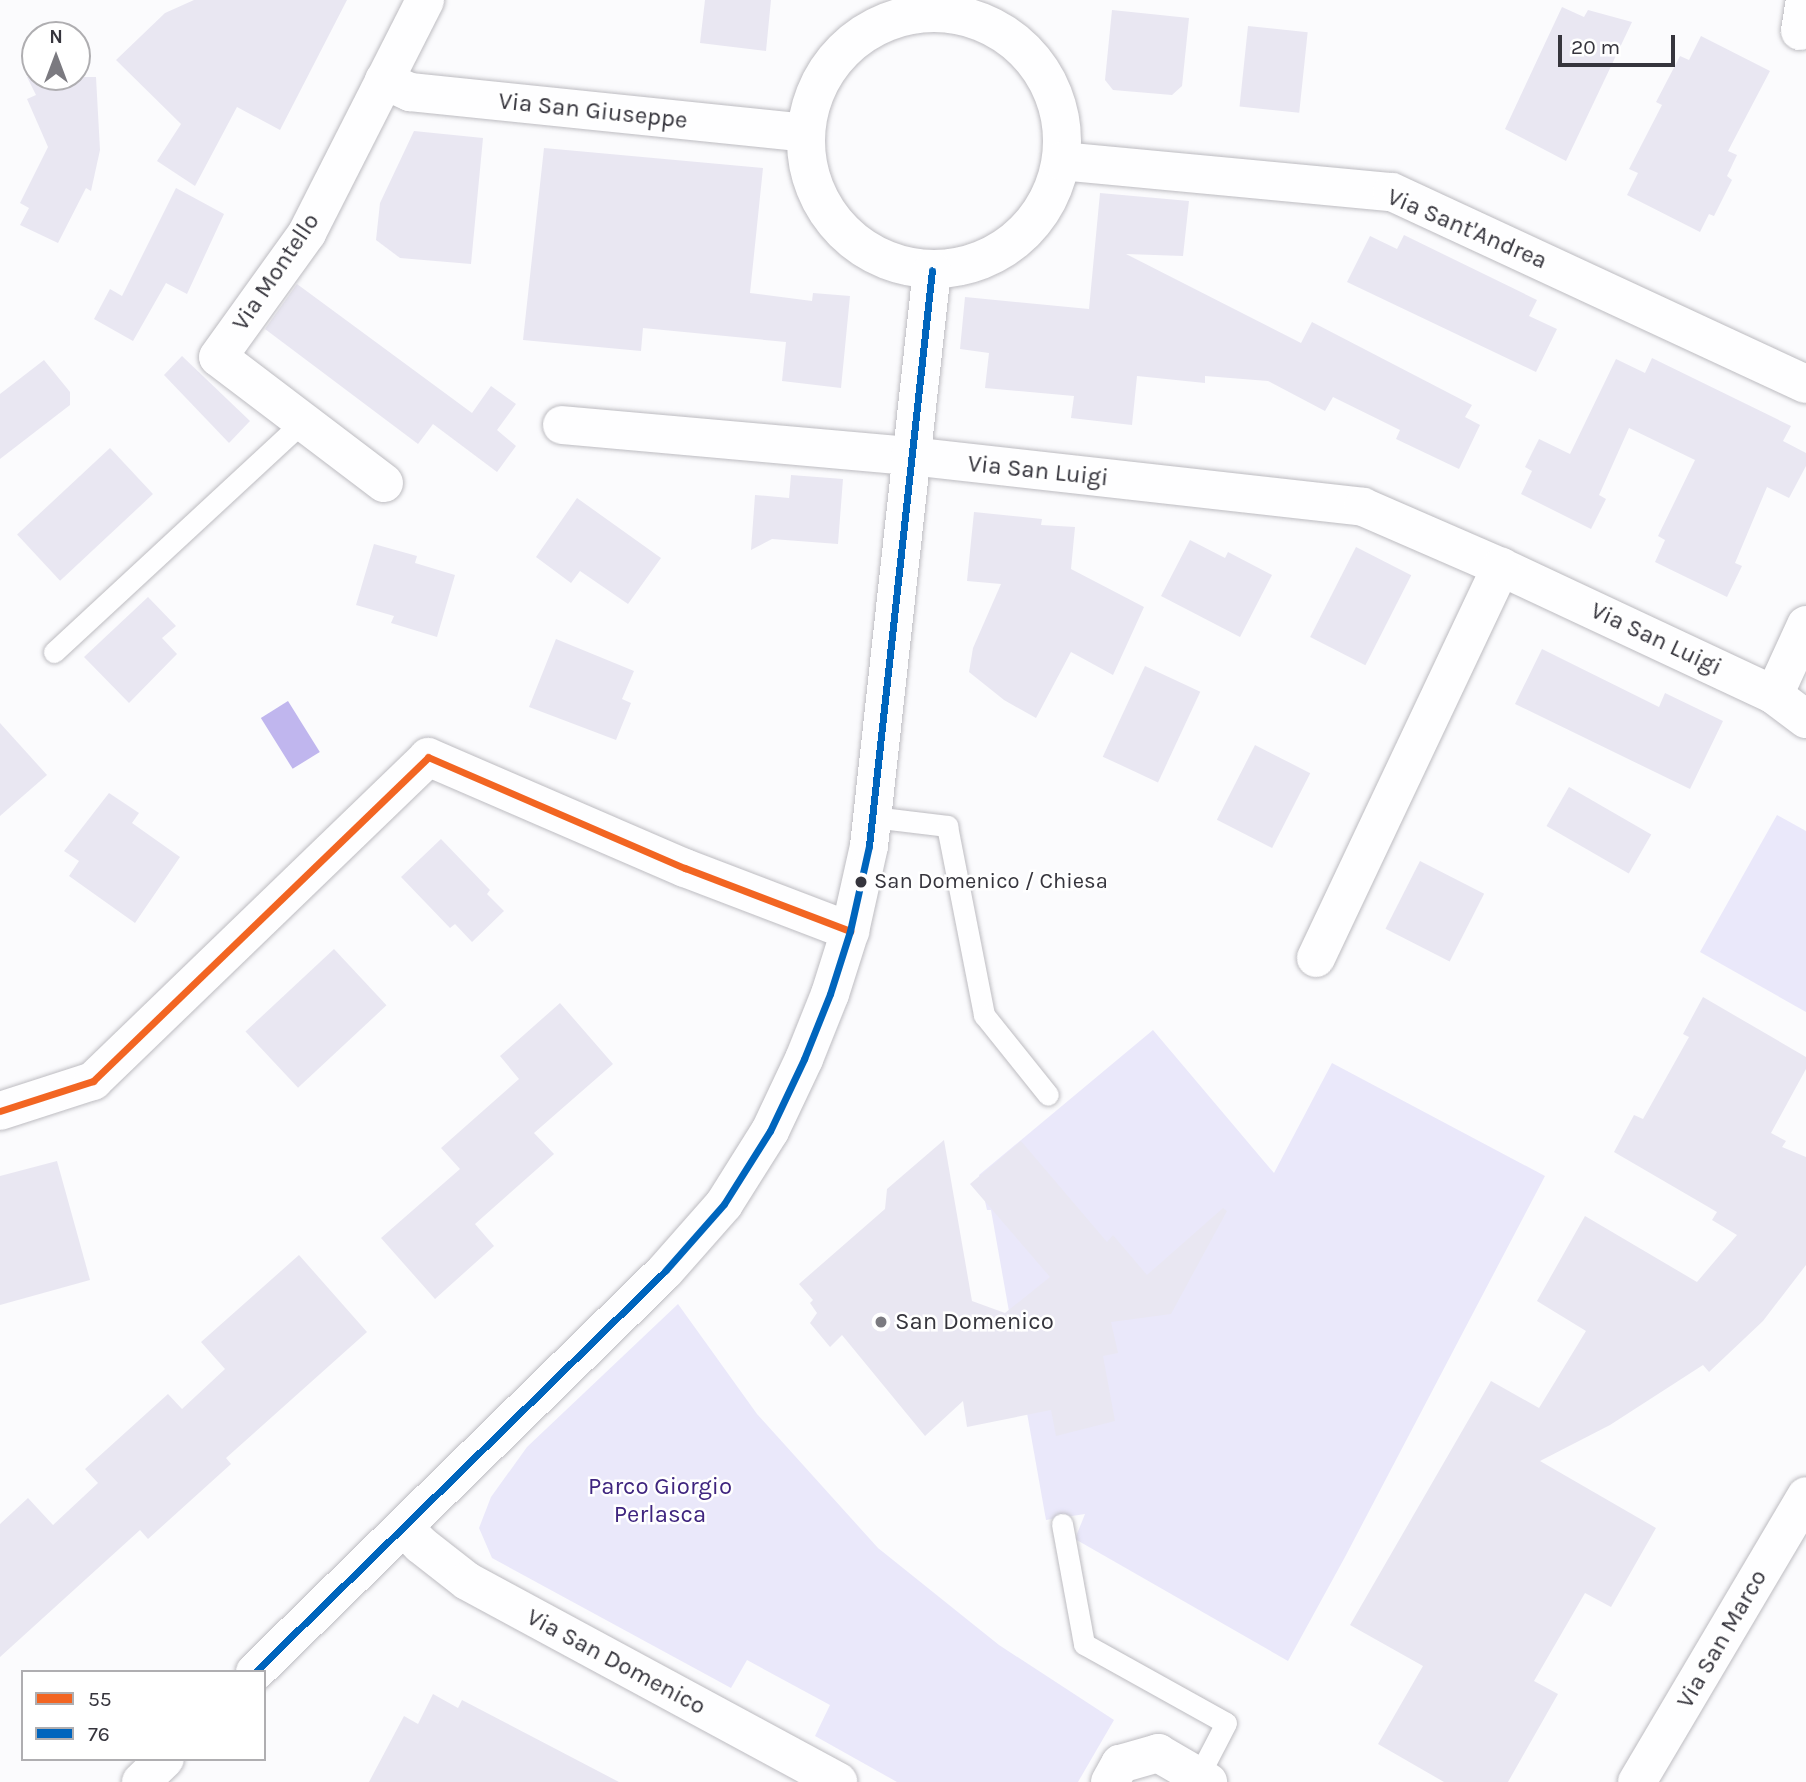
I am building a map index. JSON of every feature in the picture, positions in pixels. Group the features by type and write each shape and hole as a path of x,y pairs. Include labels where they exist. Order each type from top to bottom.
{"street":[{"name":"Via Montello","path":"384,483 218,357 306,233 425,0"},
{"path":"960,7 996,28 1028,52 1050,84 1062,122 1061,161 1051,197 1030,227 1002,251 968,265 932,270 890,263 853,243 825,212 808,174 804,133 814,90 838,53 873,26 915,13 960,7"},
{"name":"Via San Giuseppe","path":"384,80 410,92 804,133"},
{"name":"Via Sant'Andrea","path":"1061,161 1392,192 1806,384"},
{"path":"258,1670 665,1271 724,1204 770,1131 804,1059 830,994 850,931 873,817 932,270"},
{"name":"Via San Luigi","path":"562,425 910,456 1363,507 1501,567 1774,695 1806,719"},
{"path":"1316,958 1501,567"},
{"path":"1774,695 1806,625"},
{"path":"0,1111 93,1080 428,757 685,868 850,931"},
{"name":"Via San Marco","path":"1637,1782 1806,1496"},
{"name":"Via San Domenico","path":"405,1528 467,1581 838,1782"},
{"path":"1110,1782 1120,1764 1158,1753 1203,1779"},
{"path":"141,1782 163,1761"}],"lane":[{"path":"54,652 302,422"},
{"path":"873,817 947,826 984,1014 1048,1095"},
{"path":"1062,1524 1084,1644 1226,1723 1203,1779"}],"green space":[{"path":"1777,815 1806,831 1806,1012 1700,952"},
{"path":"1153,1030 1274,1173 1332,1063 1545,1176 1288,1661 1075,1539 1085,1514 1046,1520 991,1210 987,1210 979,1175"},
{"name":"Parco Giorgio Perlasca","path":"678,1304 757,1414 878,1548 999,1645 1114,1720 1078,1782 897,1782 815,1736 830,1705 747,1660 731,1688 492,1558 479,1528 491,1497 527,1447"}],"shaded area":[{"path":"288,701 320,752 293,769 261,718"}],"building":[{"path":"194,0 347,0 280,130 237,107 195,186 157,161 181,124 116,60 165,13"},
{"path":"705,0 771,0 766,51 700,43"},
{"path":"1562,7 1584,17 1588,10 1632,22 1566,161 1505,129"},
{"path":"1112,10 1189,18 1182,86 1172,95 1113,90 1105,80"},
{"path":"1248,26 1308,32 1299,113 1240,107"},
{"path":"1701,36 1770,71 1728,151 1737,155 1727,176 1732,180 1714,216 1709,214 1700,232 1627,195 1638,173 1629,169 1662,105 1656,102 1680,56 1689,60"},
{"path":"91,77 96,77 100,150 91,191 86,188 58,243 20,225 29,208 20,203 48,147 27,99 36,95 34,91 91,91"},
{"path":"414,131 483,138 471,264 400,258 376,240 380,203"},
{"path":"544,148 763,168 750,293 812,301 813,293 850,296 841,388 782,381 786,342 643,328 641,351 523,340"},
{"path":"176,188 224,214 187,294 166,283 133,341 94,319 110,289 122,296"},
{"path":"1100,193 1189,201 1183,256 1126,254 1301,343 1312,322 1472,405 1465,417 1480,425 1459,469 1396,439 1400,430 1333,397 1325,411 1268,381 1205,376 1205,383 1137,376 1132,425 1071,418 1074,396 985,388 989,353 960,349 965,297 1089,309"},
{"path":"1404,235 1537,300 1529,316 1557,329 1536,372 1347,282 1370,236 1397,249"},
{"path":"297,284 472,413 491,386 516,404 497,430 516,446 497,472 433,424 418,444 265,329"},
{"path":"182,356 250,421 229,443 164,375"},
{"path":"1652,358 1791,426 1783,441 1806,453 1806,466 1789,498 1767,487 1735,563 1742,566 1727,597 1655,562 1665,540 1658,536 1695,460 1629,428 1599,495 1606,499 1591,529 1521,494 1532,471 1525,467 1539,439 1570,454 1616,359 1645,373"},
{"path":"44,360 70,392 70,405 0,459 0,394"},
{"path":"110,448 153,494 60,581 17,535"},
{"path":"791,475 843,479 838,544 772,539 751,550 755,495 789,498"},
{"path":"577,498 661,558 628,604 580,571 571,583 536,557"},
{"path":"974,512 1042,519 1041,525 1075,527 1071,569 1144,607 1113,675 1071,652 1036,718 1004,700 969,672 973,648 1001,584 967,581"},
{"path":"1190,540 1225,558 1228,552 1272,575 1240,637 1161,596"},
{"path":"374,544 417,556 415,563 455,575 437,637 391,623 394,616 356,605"},
{"path":"1356,547 1411,575 1365,665 1310,637"},
{"path":"148,597 176,626 162,638 177,654 129,703 84,657"},
{"path":"556,639 634,671 622,699 631,703 616,740 529,707"},
{"path":"1542,649 1659,707 1665,693 1723,721 1690,789 1515,704"},
{"path":"1145,666 1200,692 1158,782 1103,757"},
{"path":"0,723 47,775 0,816"},
{"path":"1255,745 1310,773 1272,848 1217,820"},
{"path":"1569,787 1651,835 1629,873 1546,826"},
{"path":"109,793 139,813 132,823 180,857 135,923 69,876 79,861 64,851"},
{"path":"441,839 490,890 487,894 504,911 472,942 455,924 450,928 401,877"},
{"path":"1420,861 1484,894 1450,961 1385,929"},
{"path":"334,949 387,1005 298,1088 246,1032"},
{"path":"1703,997 1806,1057 1806,1069 1771,1133 1786,1141 1782,1147 1806,1157 1806,1265 1763,1321 1709,1372 1703,1365 1610,1425 1540,1461 1656,1528 1611,1607 1585,1593 1534,1681 1558,1694 1508,1782 1444,1782 1378,1744 1423,1666 1350,1625 1491,1381 1539,1408 1586,1331 1537,1301 1585,1216 1697,1282 1737,1235 1712,1220 1717,1212 1614,1152 1634,1115 1643,1119 1689,1037 1683,1034"},
{"path":"560,1003 613,1064 534,1133 554,1154 475,1224 494,1246 435,1299 381,1238 460,1169 441,1148 519,1079 500,1056"},
{"path":"944,1140 972,1301 1005,1313 1050,1277 970,1184 1021,1141 1107,1242 1113,1235 1147,1275 1223,1208 1227,1211 1171,1314 1111,1322 1118,1353 1103,1356 1115,1421 1056,1436 1051,1410 967,1427 963,1401 925,1436 842,1335 830,1347 810,1323 817,1313 810,1303 813,1300 799,1284 885,1209 887,1189"},
{"path":"57,1161 90,1280 0,1305 0,1176"},
{"path":"299,1255 367,1332 226,1458 231,1464 148,1539 140,1530 0,1657 0,1524 28,1498 53,1525 98,1483 85,1469 168,1394 182,1409 225,1369 201,1342"},
{"path":"433,1694 458,1708 462,1700 619,1782 369,1782 404,1716 418,1724"}],"transit line":[{"name":"76","path":"257,1670 665,1271 724,1204 770,1131 804,1059 830,994 850,931 869,846 932,270"},
{"name":"55","path":"0,1111 93,1081 428,757 685,868 850,931"}],"place":[{"name":"San Domenico / Chiesa","path":"861,882"},
{"name":"San Domenico","path":"881,1322"}]}
